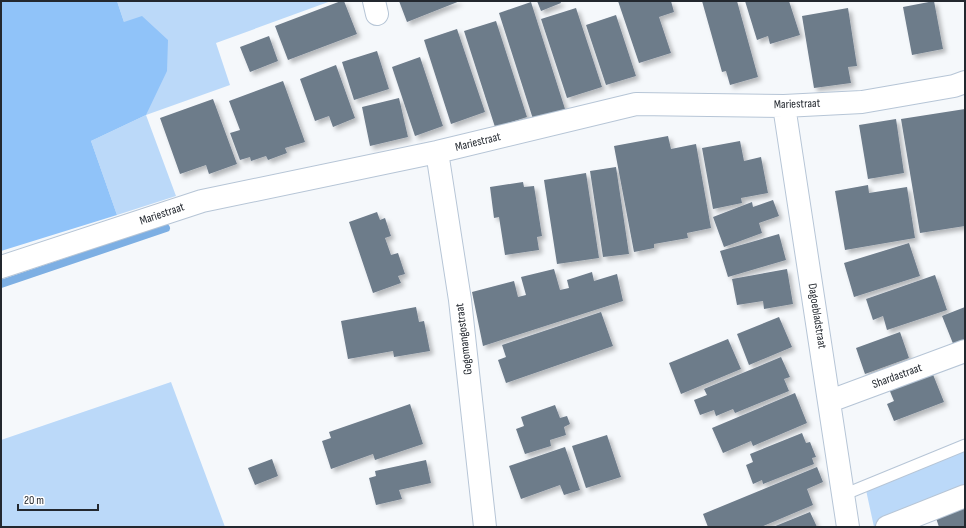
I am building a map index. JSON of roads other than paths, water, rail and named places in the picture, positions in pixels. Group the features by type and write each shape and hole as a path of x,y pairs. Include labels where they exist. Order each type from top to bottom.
{"street":[{"name":"Mariestraat","path":"1,267 202,201 437,152 636,104 784,106 862,102 954,86 965,82"},
{"name":"Dagoebladstraat","path":"784,106 848,527"},
{"name":"Gogomangostraat","path":"437,152 460,300 485,527"},
{"name":"Shardastraat","path":"830,401 965,351"},
{"path":"887,527 965,496"}],"lane":[{"path":"843,495 965,445"}],"waterway":[{"path":"1,284 166,228"}]}
